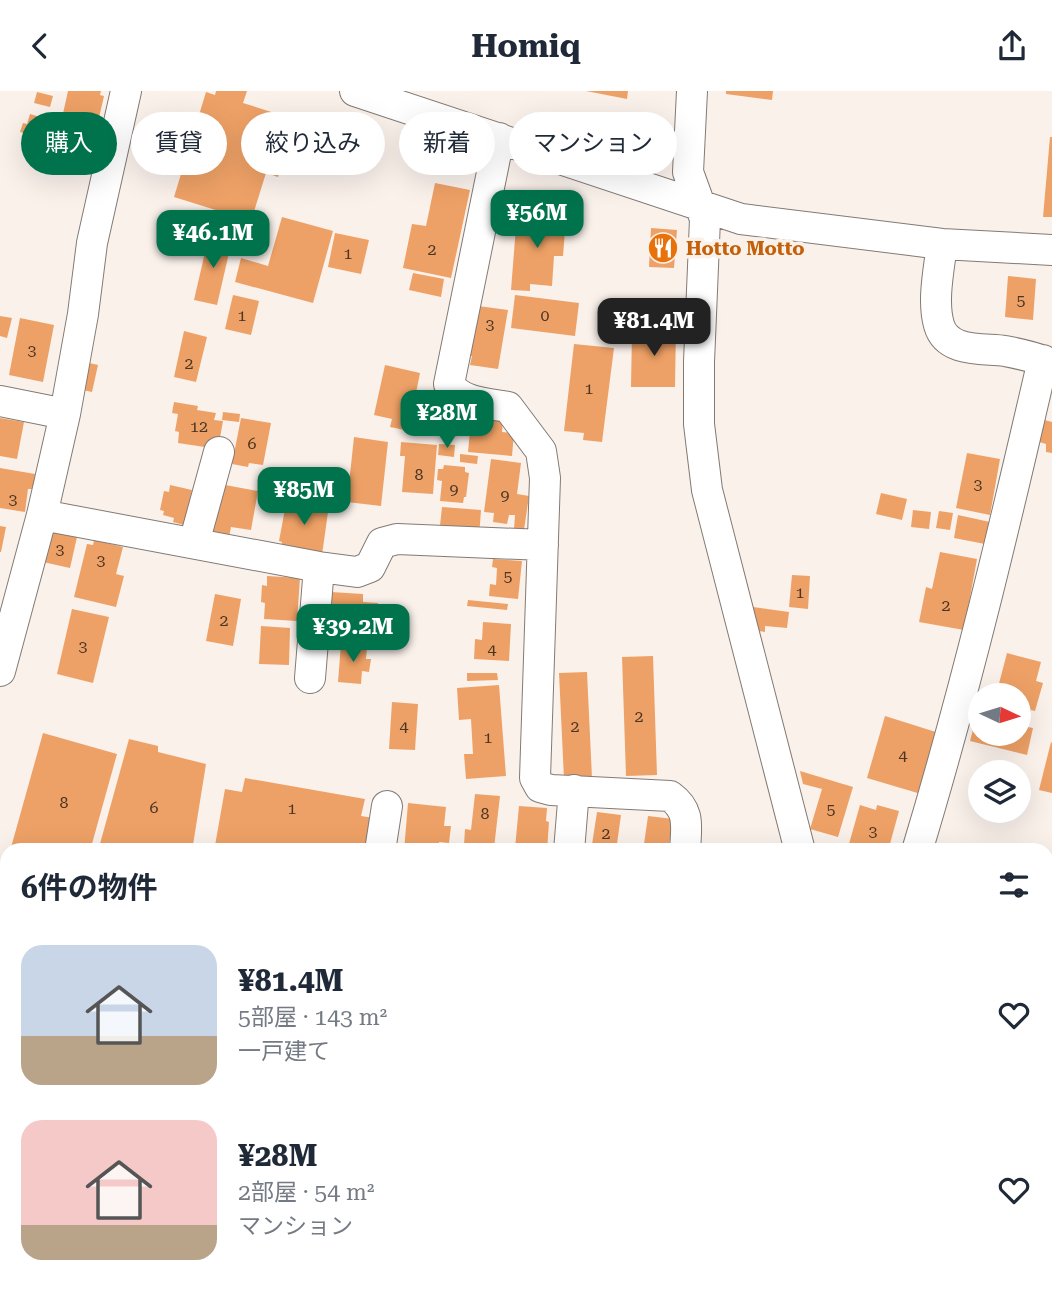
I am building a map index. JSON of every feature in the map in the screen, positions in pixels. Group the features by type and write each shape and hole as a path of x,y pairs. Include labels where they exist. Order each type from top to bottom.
{"street":[{"path":"0,671 43,515 65,414 83,314 92,243 126,91"},
{"path":"355,91 741,219 942,244 1052,250"},
{"path":"692,91 688,172 702,205 706,237 699,362 699,423 707,490 798,843"},
{"path":"499,138 449,384 455,393 462,397 508,407 541,451 545,478 535,778 540,787 670,796 681,803 686,818 685,843"},
{"path":"919,843 946,755 1047,362 1006,351 964,348 947,338 939,326 937,307 942,244"},
{"path":"0,401 65,414"},
{"path":"194,543 219,452"},
{"path":"43,515 357,572 370,567 382,543 397,539 543,545"},
{"path":"310,678 319,567"},
{"path":"570,843 574,790"},
{"path":"381,843 387,806"}],"building":[{"path":"68,91 101,91 100,95 104,96 100,112 63,112"},
{"path":"216,91 247,91 243,103 271,112 241,112 241,175 265,175 251,221 174,197 181,175 227,175 227,112 200,112 206,92 215,95"},
{"path":"586,91 628,91 627,99"},
{"path":"726,91 773,91 772,100 726,94"},
{"path":"37,92 53,96 50,107 34,103"},
{"path":"1050,137 1052,217 1043,217"},
{"path":"435,183 470,190 451,278 403,268 412,224 426,226"},
{"path":"517,214 566,218 563,256 554,256 552,286 530,284 530,291 511,290"},
{"path":"282,217 333,231 313,303 235,282 241,258 268,266"},
{"name":"Hotto Motto","path":"651,228 677,230 674,268 649,267"},
{"path":"241,233 259,237 256,246 238,242"},
{"path":"335,233 369,240 361,274 328,267"},
{"path":"209,235 232,240 217,305 194,300"},
{"path":"413,273 444,279 441,297 409,290"},
{"path":"1008,276 1036,279 1033,320 1005,317"},
{"path":"233,295 259,301 251,335 225,329"},
{"path":"515,295 579,303 575,336 511,328"},
{"path":"478,306 508,310 498,369 470,365 472,356 464,355"},
{"path":"0,316 12,318 7,338 0,336"},
{"path":"20,318 54,325 43,382 9,375"},
{"path":"649,326 676,326 675,387 631,387 632,332 649,332"},
{"path":"184,331 207,337 196,382 174,377"},
{"path":"574,344 614,348 602,442 583,440 584,433 564,431"},
{"path":"85,362 98,365 92,392 78,389"},
{"path":"385,365 420,373 416,393 423,395 419,414 414,413 410,431 390,427 392,419 374,415"},
{"path":"174,402 198,406 197,410 216,413 214,420 223,421 218,449 178,443 179,432 175,431 178,414 172,413"},
{"path":"472,410 503,420 502,432 514,433 512,456 468,452"},
{"path":"223,412 240,414 239,422 222,420"},
{"path":"0,418 24,422 17,459 0,456"},
{"path":"241,418 271,423 263,465 249,463 248,467 232,464"},
{"path":"1041,419 1052,422 1052,453 1046,452 1046,444 1036,441"},
{"path":"354,437 388,442 381,506 347,502"},
{"path":"401,442 437,445 433,494 402,492 405,456 400,456"},
{"path":"439,444 455,445 454,457 438,455"},
{"path":"967,453 1000,459 990,515 956,508"},
{"path":"460,454 478,456 477,464 460,462"},
{"path":"491,459 521,463 517,494 529,496 524,530 514,529 515,515 509,515 507,524 493,522 494,513 484,512"},
{"path":"444,465 465,467 465,472 469,473 463,503 440,501 442,481 437,480 438,469 443,469"},
{"path":"0,468 35,474 33,489 28,489 25,512 0,508"},
{"path":"220,484 258,491 251,530 231,527 229,537 211,534"},
{"path":"170,485 192,490 184,525 173,522 174,518 163,515 164,511 160,510 164,491 169,492"},
{"path":"288,493 330,498 321,562 280,556 282,542 279,541"},
{"path":"881,493 907,499 902,520 876,514"},
{"path":"442,507 481,510 479,537 439,535"},
{"path":"913,510 931,512 929,529 911,527"},
{"path":"939,511 953,513 950,530 936,528"},
{"path":"958,515 990,522 985,544 954,538"},
{"path":"0,526 6,527 1,552 0,552"},
{"path":"50,531 77,537 70,568 43,562"},
{"path":"94,540 123,547 116,574 124,576 116,607 74,597 87,544 93,545"},
{"path":"940,552 977,559 964,630 919,622 926,587 932,589"},
{"path":"493,559 522,561 518,599 489,596 490,584 496,585 497,568 492,567"},
{"path":"792,575 810,576 808,609 789,607"},
{"path":"267,576 300,578 297,621 264,619 262,585 267,586"},
{"path":"331,592 363,594 363,602 378,603 376,637 349,636 350,613 330,612"},
{"path":"215,594 241,599 233,646 206,641"},
{"path":"468,600 508,604 507,610 467,606"},
{"path":"753,607 789,612 787,628 765,626 765,632 750,630"},
{"path":"72,609 109,617 93,683 57,674"},
{"path":"483,622 511,624 509,661 474,659 475,639 482,640"},
{"path":"261,626 290,628 289,665 259,664"},
{"path":"341,644 367,647 366,659 371,659 369,672 362,671 361,684 338,682"},
{"path":"1007,653 1041,662 1036,681 1043,683 1035,711 1031,710 1031,683 999,683"},
{"path":"653,656 657,775 626,776 622,657"},
{"path":"587,672 592,778 564,779 559,673"},
{"path":"467,673 497,673 498,680 467,681"},
{"path":"499,685 506,776 466,779 464,754 473,754 471,719 459,720 457,688"},
{"path":"392,702 418,704 415,750 389,749"},
{"path":"885,716 939,733 921,794 867,778"},
{"path":"43,733 117,754 92,843 12,843"},
{"path":"129,739 158,746 158,752 206,764 193,843 100,843"},
{"path":"1052,743 1052,793 1039,790"},
{"path":"990,746 1029,746 1027,755"},
{"path":"800,771 853,787 838,837 810,829 822,789 803,784"},
{"path":"245,778 365,799 361,816 380,819 376,843 215,843 225,789 242,792"},
{"path":"475,794 500,796 495,843 464,843 465,829 471,830"},
{"path":"408,803 446,807 444,826 451,826 449,843 405,843"},
{"path":"860,805 876,810 877,805 899,811 890,843 849,843"},
{"path":"519,806 547,808 548,843 515,843"},
{"path":"597,812 621,815 617,843 592,843"},
{"path":"648,816 673,819 669,843 644,843"}],"place":[{"name":"Hotto Motto","path":"663,248"}]}
